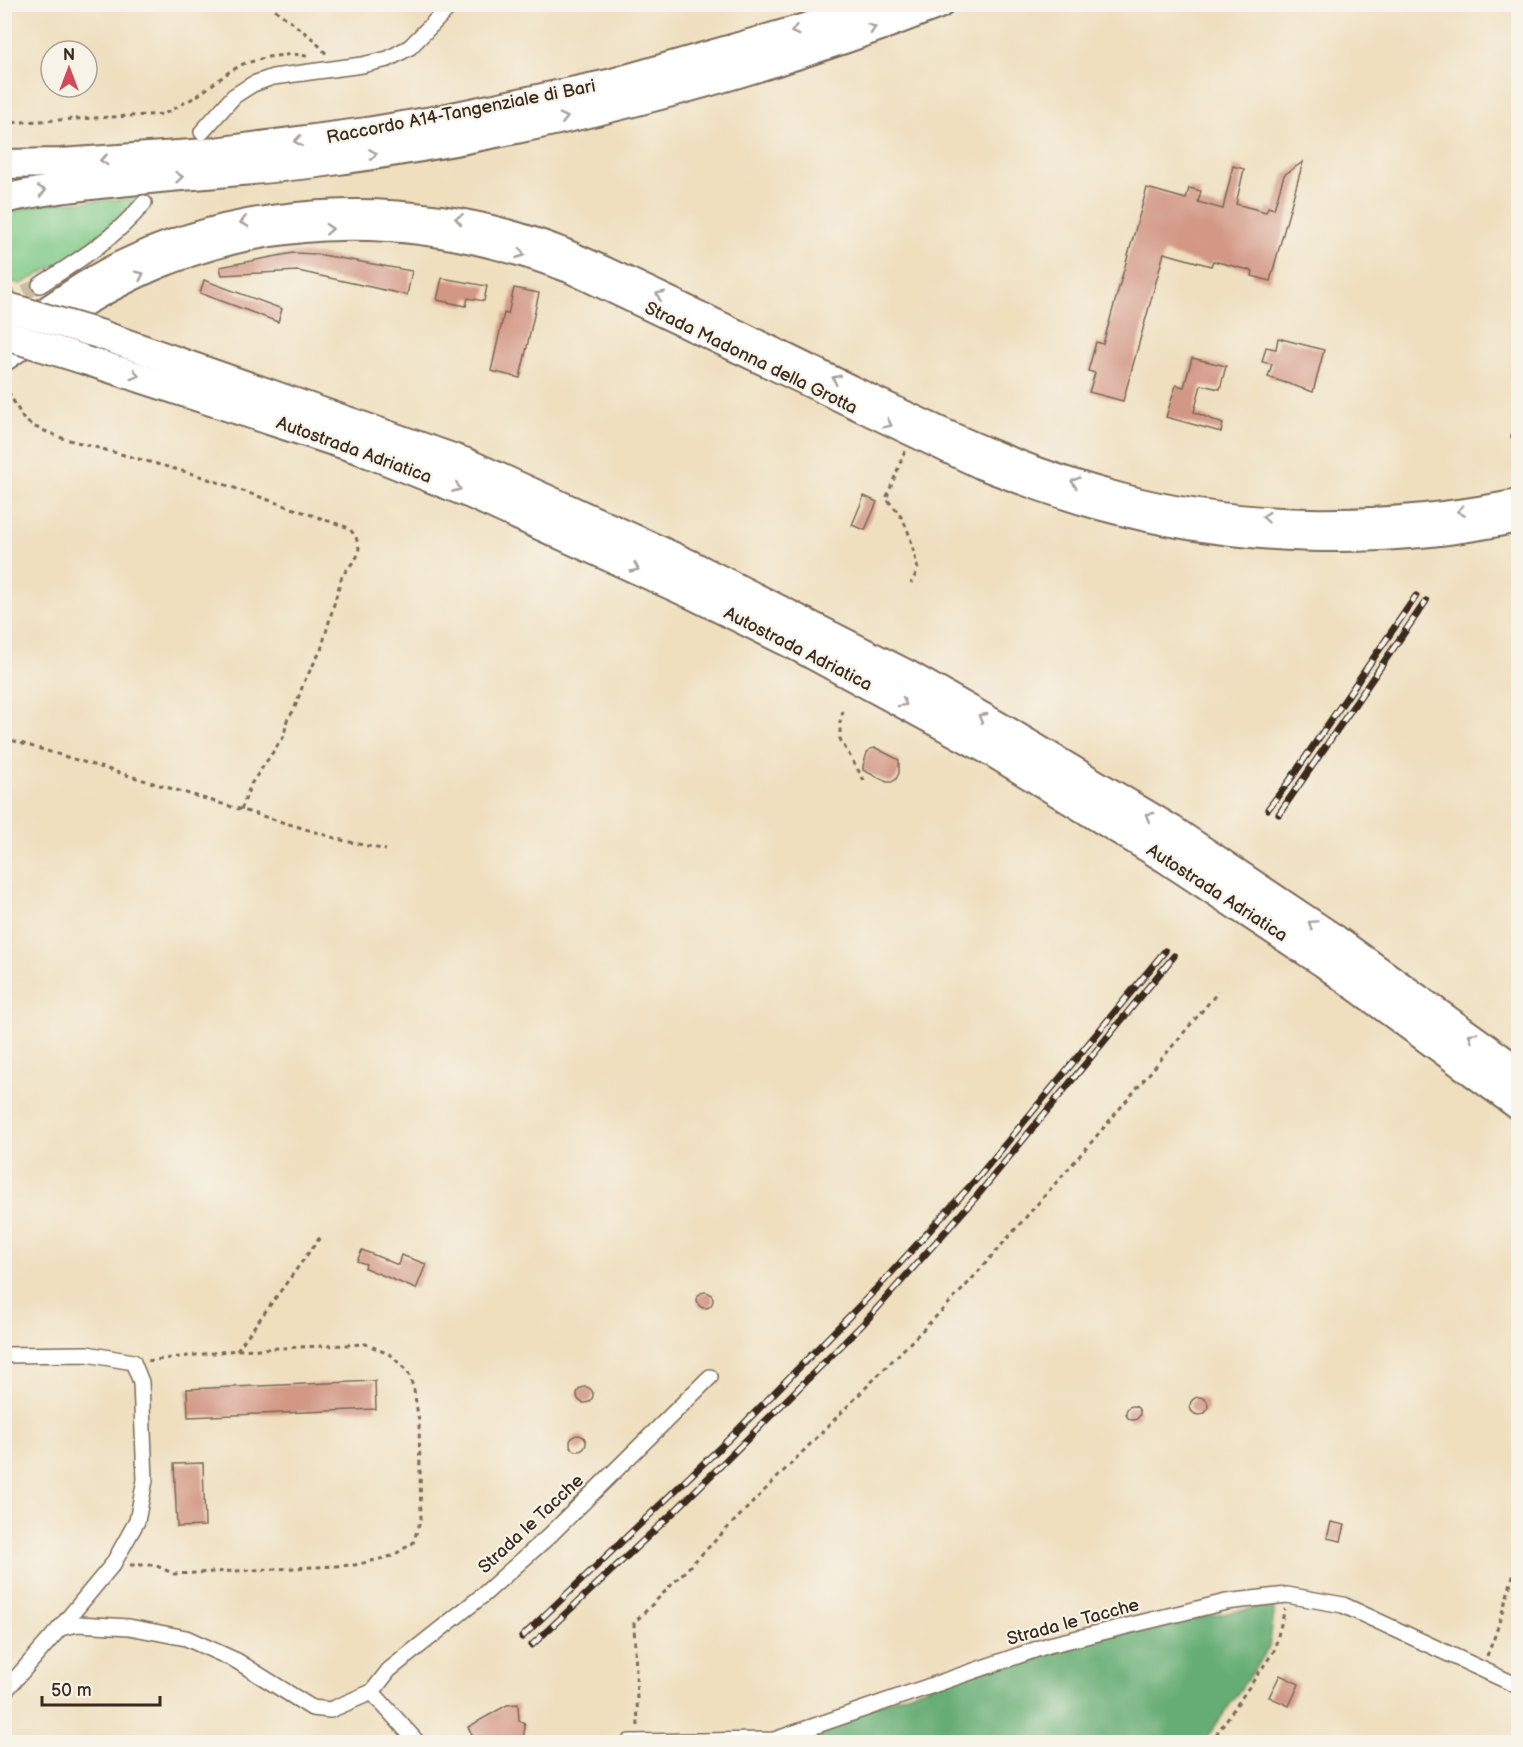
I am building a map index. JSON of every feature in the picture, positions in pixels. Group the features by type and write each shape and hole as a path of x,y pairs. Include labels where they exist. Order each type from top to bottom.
{"highway":[{"name":"Raccordo A14-Tangenziale di Bari","path":"4,164 207,153 367,132 438,120 609,84 809,27 870,4"},
{"name":"Raccordo A14-Tangenziale di Bari","path":"4,199 79,187 324,162 508,130 654,97 765,66 939,4"},
{"name":"Autostrada Adriatica","path":"4,306 99,334 467,463 687,563 908,675 1172,830 1336,940 1518,1071"},
{"name":"Autostrada Adriatica","path":"4,336 79,358 358,449 462,490 640,570 802,649 994,753 1165,858 1324,963 1518,1105"}],"main road":[{"name":"Strada Madonna della Grotta","path":"4,336 114,266 152,249 209,231 254,220 338,211 395,212 437,216 507,230 564,250 961,439 1034,468 1124,496 1220,513 1301,520 1358,520 1424,516 1518,501"},
{"name":"Strada Madonna della Grotta","path":"4,360 88,302 137,277 185,257 253,238 292,232 343,229 411,231 469,240 512,250 569,271 982,468 1072,500 1149,520 1226,533 1283,537 1364,540 1444,533 1518,521"}],"street":[{"path":"202,132 234,96 253,84 329,62 388,59 410,47 452,4"},
{"path":"40,285 107,240 144,203"},
{"path":"4,1355 87,1354 133,1362 141,1382 145,1480 137,1521 113,1564 4,1692"},
{"name":"Strada le Tacche","path":"60,1629 78,1624 129,1627 186,1638 237,1661 312,1708 330,1710 372,1692 389,1670 482,1596 549,1536 710,1377"},
{"name":"Strada le Tacche","path":"634,1742 774,1740 1049,1645 1226,1602 1287,1595 1343,1605 1518,1686"},
{"path":"372,1692 417,1743"}],"path":[{"path":"268,4 315,40 329,62"},
{"path":"4,123 164,114 197,96 243,64 268,57 293,54 310,57"},
{"path":"319,56 329,62"},
{"path":"4,384 24,420 35,428 62,438 197,475 350,528 356,537 359,548 357,557 342,576 321,650 304,682 294,710 287,720 285,735 251,784 241,810"},
{"path":"911,583 918,570 909,530 900,514 886,499 912,435"},
{"path":"843,711 840,722 840,740 865,782"},
{"path":"4,738 345,841 386,850"},
{"path":"634,1742 634,1623 963,1289 1218,992"},
{"path":"237,1350 321,1236"},
{"path":"113,1564 155,1565 174,1574 355,1565 392,1556 413,1543 421,1519 419,1422 414,1390 408,1372 391,1355 366,1344 237,1350 133,1362"},
{"path":"1482,1669 1496,1634 1518,1558"},
{"path":"1211,1743 1274,1651 1285,1612 1287,1595"}],"green space":[{"path":"137,199 100,234 64,261 21,284 5,280 4,211 52,203"},
{"path":"1261,1607 1275,1608 1269,1648 1204,1742 712,1742 774,1740 1049,1645"}],"building":[{"path":"1303,162 1270,281 1252,276 1253,271 1213,261 1211,266 1164,253 1123,401 1089,392 1095,373 1088,371 1096,342 1103,344 1147,188 1186,199 1189,188 1201,191 1198,202 1223,209 1233,166 1244,169 1236,204 1266,212 1268,207 1274,209 1284,175"},
{"path":"293,253 317,254 412,271 407,295 298,271 222,275 220,267"},
{"path":"442,278 487,286 484,301 468,298 466,306 437,300"},
{"path":"204,280 282,309 278,322 200,293"},
{"path":"514,288 539,293 520,378 491,371 504,313 508,314"},
{"path":"1278,338 1324,350 1313,392 1268,377 1272,364 1262,362 1266,347 1276,349"},
{"path":"1192,358 1226,366 1220,389 1201,385 1194,412 1223,424 1221,432 1166,417 1176,385 1184,387"},
{"path":"864,496 877,502 865,530 852,525"},
{"path":"876,748 899,760 899,773 892,782 887,782 863,770 867,753 870,749"},
{"path":"362,1250 398,1265 401,1255 426,1264 416,1289 365,1268 366,1264 357,1261"},
{"path":"705,1292 713,1300 705,1308 697,1300"},
{"path":"375,1381 376,1409 188,1417 187,1389"},
{"path":"585,1387 591,1389 593,1395 591,1401 585,1403 579,1401 577,1395 579,1389"},
{"path":"1199,1397 1207,1402 1208,1406 1203,1414 1199,1415 1191,1410 1190,1406 1195,1398"},
{"path":"1133,1406 1138,1408 1140,1413 1138,1418 1133,1420 1128,1418 1126,1413 1128,1408"},
{"path":"575,1435 581,1435 586,1443 584,1449 575,1451 570,1446 570,1440"},
{"path":"203,1463 205,1526 177,1527 174,1464"},
{"path":"1331,1522 1345,1525 1341,1541 1327,1538"},
{"path":"1280,1675 1299,1684 1289,1706 1269,1697"},
{"path":"518,1704 519,1721 524,1723 525,1727 523,1739 508,1739 508,1743 477,1743 468,1727 507,1705"}],"tunnel":[{"path":"4,302 40,285"}],"railway":[{"path":"1514,436 1518,428"},
{"path":"1268,809 1416,596"},
{"path":"1279,814 1426,601"},
{"path":"522,1637 730,1438 881,1284 980,1175 1165,951"},
{"path":"532,1645 674,1512 864,1323 977,1196 1174,956"}]}
